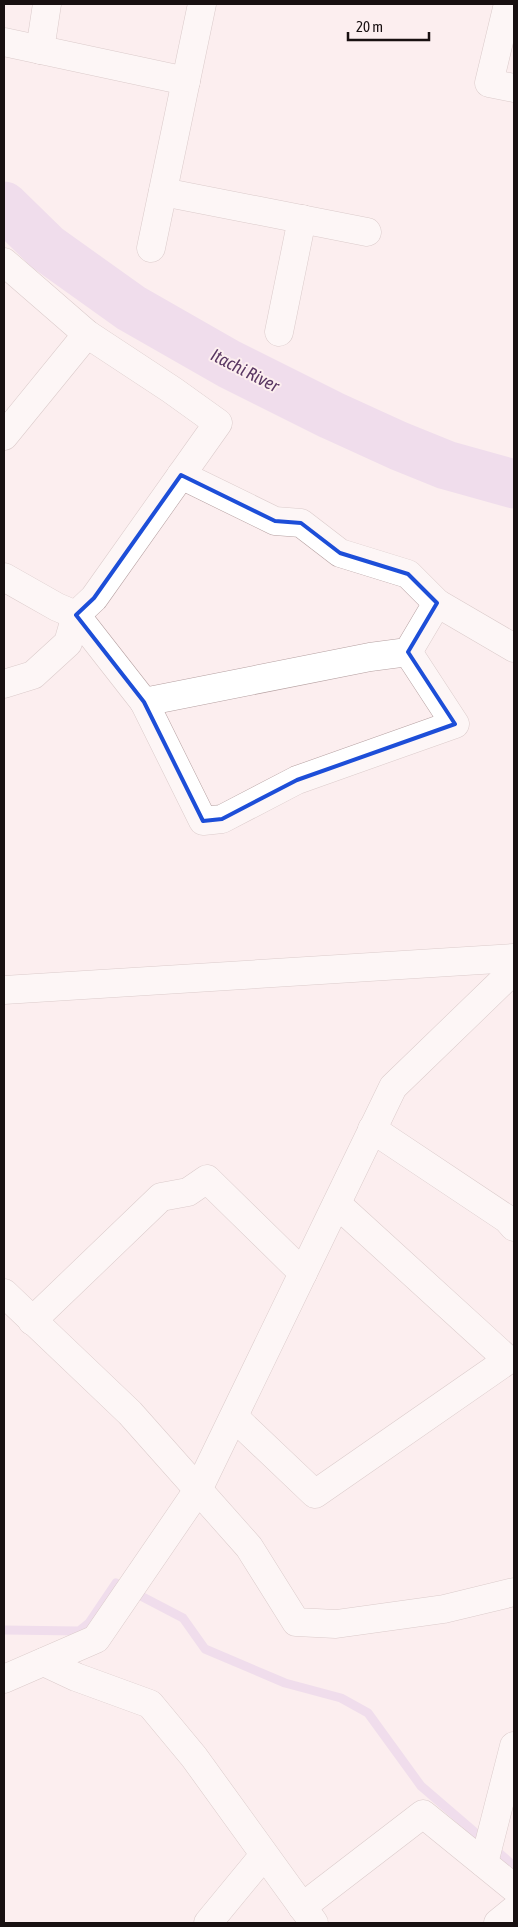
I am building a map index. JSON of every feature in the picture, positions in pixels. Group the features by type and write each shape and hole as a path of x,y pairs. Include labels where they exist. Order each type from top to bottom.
{"street":[{"path":"40,50 47,4"},
{"path":"152,248 202,4"},
{"path":"508,4 489,83 514,88"},
{"path":"4,42 186,81"},
{"path":"163,192 367,232"},
{"path":"279,332 302,219"},
{"path":"4,262 87,334 218,423 94,598 76,615 68,643 33,675 4,684"},
{"path":"4,436 87,334"},
{"path":"181,475 275,521 301,522 340,553 408,574 437,603 514,648"},
{"path":"4,578 57,607 76,615 144,702 203,821 222,819 296,780 456,724 408,652"},
{"path":"408,652 437,603"},
{"path":"144,702 370,657 408,652"},
{"path":"4,990 514,958"},
{"path":"4,1679 96,1639 198,1490 393,1087 514,970"},
{"path":"372,1129 507,1219 514,1228"},
{"path":"32,1321 161,1196 188,1192 207,1179 303,1273"},
{"path":"234,1417 315,1494 508,1360 337,1204"},
{"path":"4,1293 130,1413 249,1547 296,1622 336,1624 415,1614 514,1592"},
{"path":"44,1662 76,1677 150,1704 194,1757 308,1915 423,1814 514,1888"},
{"path":"484,1863 514,1746"},
{"path":"208,1923 264,1855"},
{"path":"498,1923 514,1910"}],"highlighted area":[{"path":"181,475 275,521 301,523 340,553 408,574 437,603 408,652 455,724 297,780 222,819 203,821 144,702 76,615 94,598"}],"waterway":[{"name":"Itachi River","path":"4,206 47,248 131,308 229,364 331,415 399,446 446,465 514,484"},
{"path":"4,1630 79,1631 89,1623 116,1583 183,1618 205,1649 285,1683 341,1698 368,1713 421,1786 514,1866"}]}
